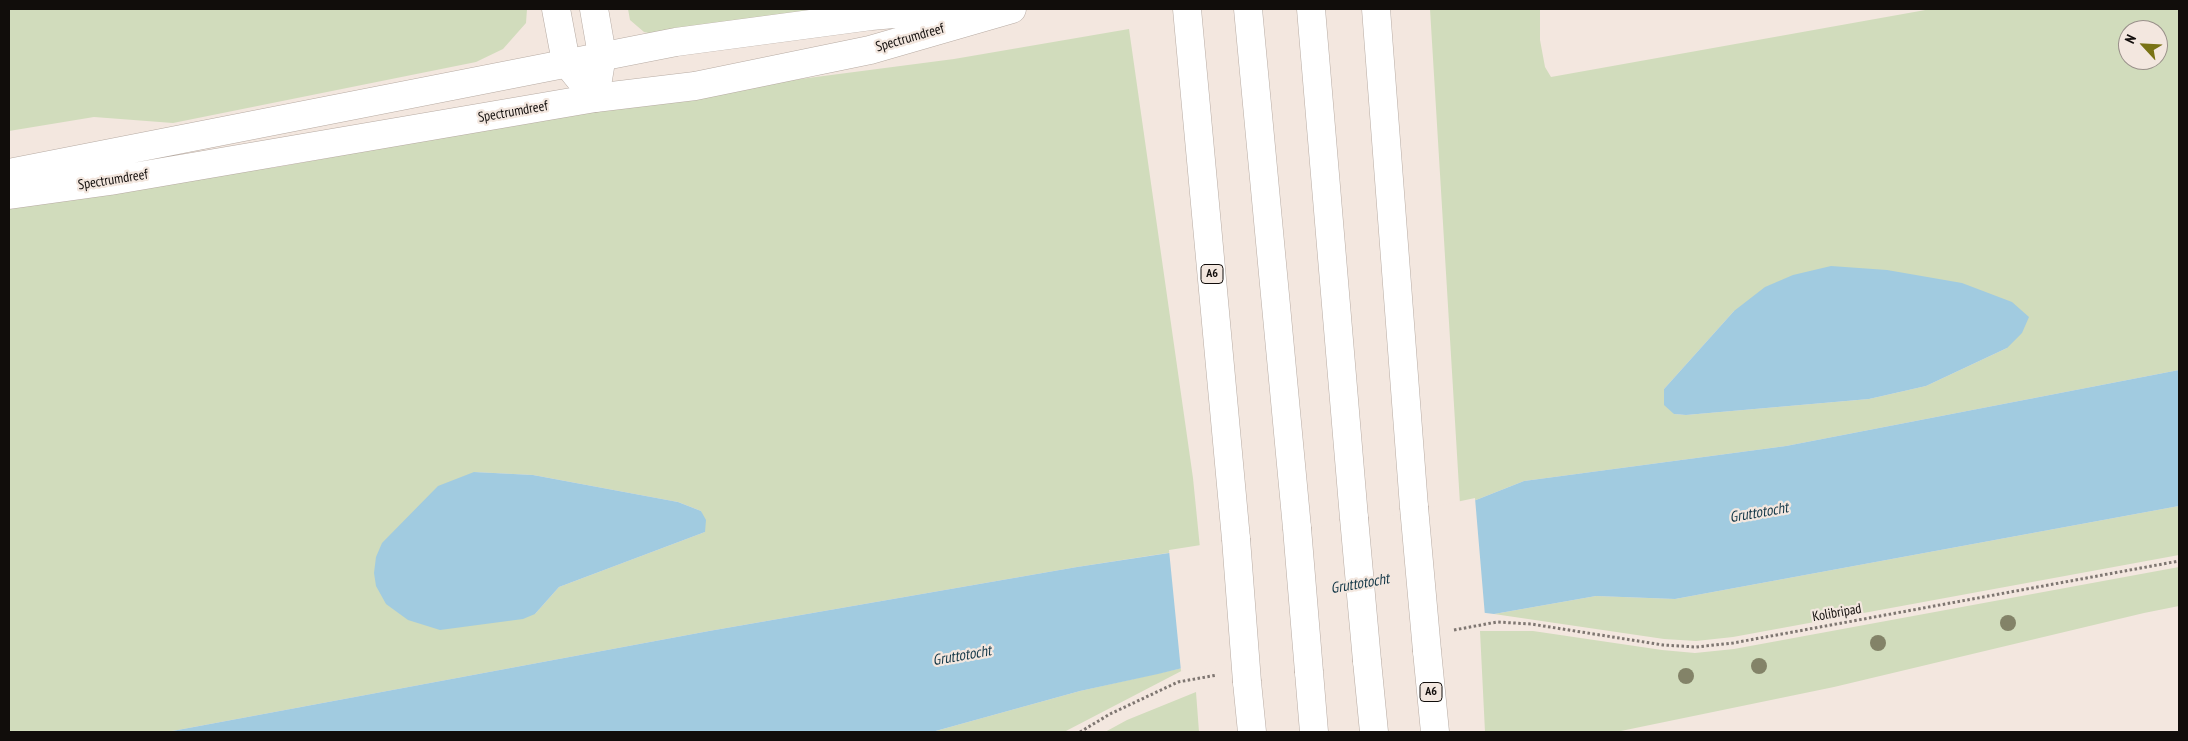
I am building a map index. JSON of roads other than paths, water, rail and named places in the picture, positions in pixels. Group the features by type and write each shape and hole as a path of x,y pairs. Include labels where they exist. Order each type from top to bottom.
{"main road":[{"path":"556,9 566,62 595,98"},
{"path":"594,9 602,55 595,98"},
{"name":"Spectrumdreef","path":"9,173 566,62 676,42 861,17 950,9"},
{"name":"Spectrumdreef","path":"9,195 129,178 595,98 695,86 870,50 1012,9"},
{"name":"A6","path":"1187,9 1252,732"},
{"path":"1248,9 1297,528 1314,732"},
{"path":"1311,9 1374,732"},
{"name":"A6","path":"1376,9 1414,507 1435,732"}],"water":[{"path":"1831,266 1887,270 1962,283 2012,302 2029,317 2022,333 2007,348 1926,386 1869,399 1686,415 1674,414 1664,405 1664,389 1734,311 1765,287 1793,275"},
{"name":"Gruttotocht","path":"2179,370 2179,506 1675,599 1596,596 1494,614 1469,611 1272,646 1080,691 932,732 167,732 709,631 1077,567 1261,539 1460,504 1476,500 1524,481 1786,446"},
{"path":"474,472 533,475 678,502 701,511 706,520 705,532 559,587 535,614 523,619 440,630 408,620 386,604 376,586 374,573 376,557 382,543 438,486"}]}
